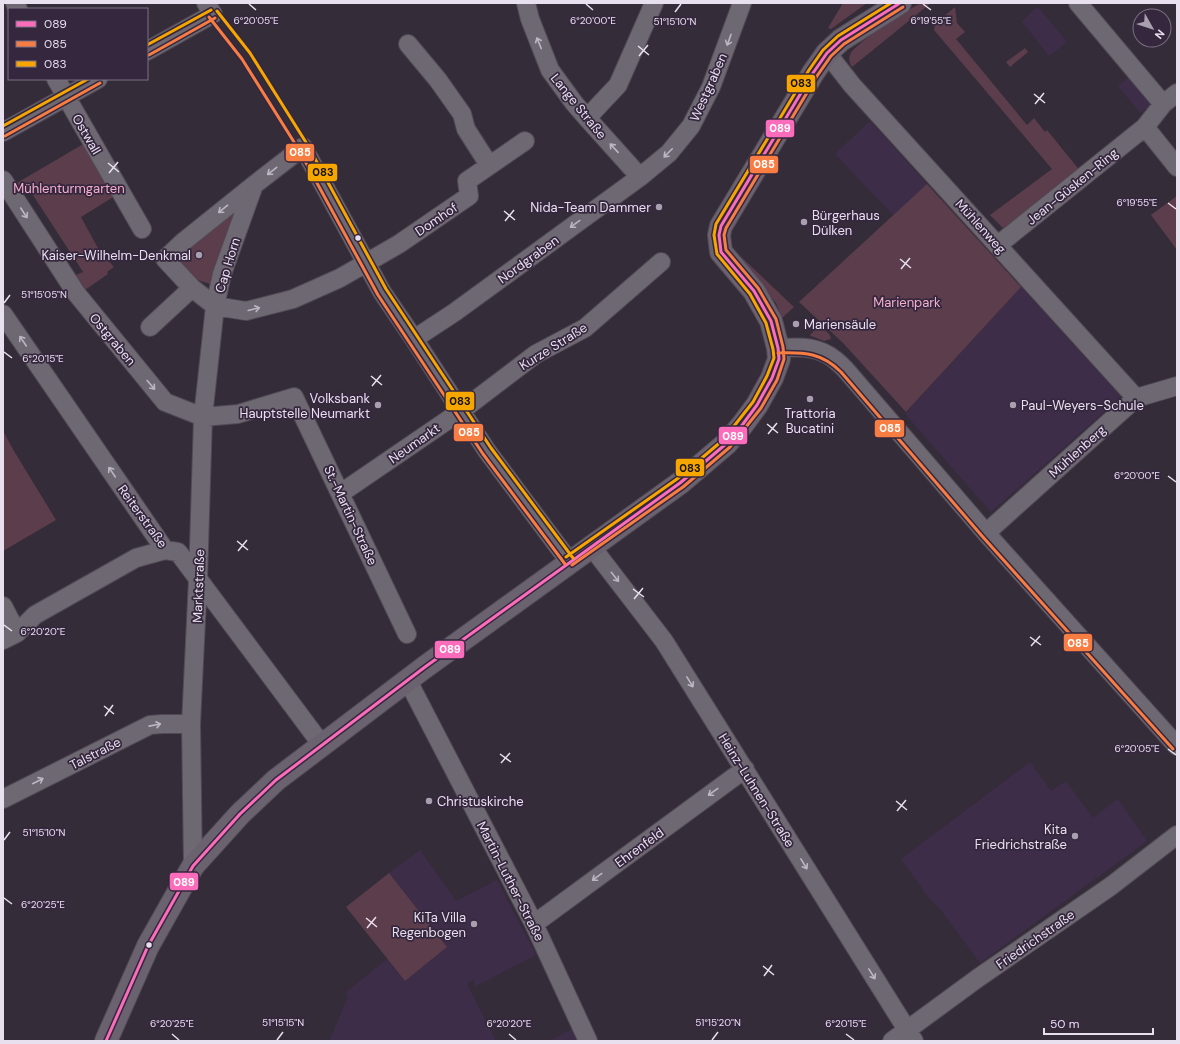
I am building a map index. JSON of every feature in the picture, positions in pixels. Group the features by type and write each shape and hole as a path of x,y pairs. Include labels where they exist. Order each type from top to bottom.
{"main road":[{"path":"106,1041 148,946 193,866 240,814 276,780 431,662 569,561 680,483 727,443 756,405 772,378 779,359 778,348 771,321 754,291 721,252 719,239 721,226 805,86 828,53 841,40 900,3"}],"street":[{"name":"Lange Straße","path":"526,3 530,19 550,70 574,103 640,177"},
{"path":"587,118 618,85 654,3"},
{"name":"Westgraben","path":"640,177 669,153 691,126 711,87 742,3"},
{"path":"1078,3 1163,104"},
{"path":"148,50 210,8"},
{"path":"408,44 438,80 462,114 466,129 489,165"},
{"name":"Mühlenweg","path":"828,53 852,85 1136,398"},
{"name":"Ostwall","path":"57,80 142,229"},
{"path":"3,132 96,80"},
{"name":"Jean-Güsken-Ring","path":"998,245 1145,127 1163,104 1177,93"},
{"path":"1145,127 1177,167"},
{"name":"Domhof","path":"366,263 399,244 469,196 467,181 525,141"},
{"name":"Cap Horn","path":"254,185 222,274 215,306 192,288 165,259 183,242 254,185 303,147 366,263"},
{"name":"Nordgraben","path":"414,339 455,312 640,177"},
{"name":"Ostgraben","path":"3,180 76,293 165,402 203,417"},
{"name":"Kurze Straße","path":"461,411 536,354 585,328 661,262"},
{"path":"215,306 246,311 293,299 340,278 366,263 382,292 487,451 569,561"},
{"path":"150,327 192,288"},
{"name":"Marktstraße","path":"193,866 191,724 198,579 203,417 215,306"},
{"name":"Reiterstraße","path":"3,314 165,550 178,552 322,745"},
{"path":"778,348 807,348 820,351 829,355 845,369 986,533 1177,746"},
{"name":"Mühlenberg","path":"986,533 1136,398 1177,386"},
{"name":"St.-Martin-Straße","path":"203,417 238,414 294,397 407,634"},
{"name":"Neumarkt","path":"341,494 461,411"},
{"name":"Heinz-Luhnen-Straße","path":"591,546 664,641 910,1036"},
{"path":"3,606 10,637 36,615 136,558 165,550"},
{"name":"Martin-Luther-Straße","path":"408,681 534,924 588,1041"},
{"name":"Talstraße","path":"3,799 150,725 191,724"},
{"name":"Ehrenfeld","path":"534,924 745,769"},
{"name":"Friedrichstraße","path":"892,1041 910,1036 978,978 1111,886 1177,835"}],"shaded area":[{"path":"1036,8 1040,9 1067,42 1049,56 1022,21"},
{"path":"1130,76 1152,104 1140,113 1118,86"},
{"path":"870,121 927,184 893,215 835,154"},
{"name":"Paul-Weyers-Schule","path":"1021,287 1121,397 991,512 905,414"},
{"path":"1030,762 1051,791 1066,781 1093,818 1118,799 1147,841 980,963 940,909 928,897 901,859"},
{"path":"420,850 456,901 497,880 536,955 476,986 473,980 467,984 496,1041 329,1041 348,997 345,993 387,959 405,981 447,947 389,873"},
{"path":"574,1028 581,1041 549,1041"}],"green space":[{"path":"843,3 867,3 831,29 828,28"},
{"path":"921,3 931,3 852,67 849,57 855,48 883,26"},
{"path":"955,7 957,23 965,32 956,39 1027,125 1034,118 1045,132 1047,130 1081,172 1003,228 990,215 1052,169 934,30 935,24"},
{"path":"1025,48 1028,52 1010,67 1006,62"},
{"name":"Mühlenturmgarten","path":"85,143 115,196 81,217 99,250 114,267 107,272 108,274 82,292 71,277 83,272 31,192 21,194 15,184"},
{"name":"Marienpark","path":"927,184 1021,287 906,412 843,343 799,302"},
{"path":"1177,196 1177,250 1151,215"},
{"path":"239,205 210,284 189,277 175,257"},
{"path":"737,253 794,307 782,318 776,303 735,256"},
{"path":"818,327 824,329 830,335 831,339 824,341 811,336 810,335"},
{"path":"3,431 56,520 3,551"},
{"path":"389,873 447,947 405,981 346,907"}],"transit line":[{"name":"083","path":"566,557 677,479 723,440 753,402 767,376 774,358 773,349 766,323 750,294 717,254 714,235 716,224 809,70 823,50 838,36 891,3"},
{"name":"089","path":"106,1041 148,946 193,866 240,814 276,780 425,667 680,483 727,443 743,424 757,405 772,378 779,359 778,348 771,321 754,291 721,252 719,235 721,226 813,73 827,53 841,40 900,3"},
{"name":"085","path":"572,565 683,487 730,447 761,408 777,380 784,359 783,347 776,319 758,288 726,250 724,235 726,228 817,76 831,56 844,44 903,7"},
{"name":"083","path":"148,44 211,10"},
{"name":"083","path":"217,11 250,53 307,144 386,289 491,448 573,558"},
{"name":"085","path":"209,17 242,59 299,150 378,295 483,454 565,564"},
{"name":"085","path":"149,55 215,18"},
{"name":"083","path":"3,126 86,80"},
{"name":"085","path":"5,136 100,83"},
{"name":"085","path":"778,353 797,353 820,357 841,372 982,536 1173,749"}],"place":[{"name":"Nida-Team Dammer","path":"659,207"},
{"name":"Bürgerhaus Dülken","path":"804,222"},
{"name":"Kaiser-Wilhelm-Denkmal","path":"199,255"},
{"name":"Mariensäule","path":"796,324"},
{"name":"Trattoria Bucatini","path":"810,399"},
{"name":"Volksbank Hauptstelle Neumarkt","path":"378,405"},
{"name":"Paul-Weyers-Schule","path":"1013,405"},
{"name":"Christuskirche","path":"429,801"},
{"name":"Kita Friedrichstraße","path":"1075,836"},
{"name":"KiTa Villa Regenbogen","path":"474,924"}]}
